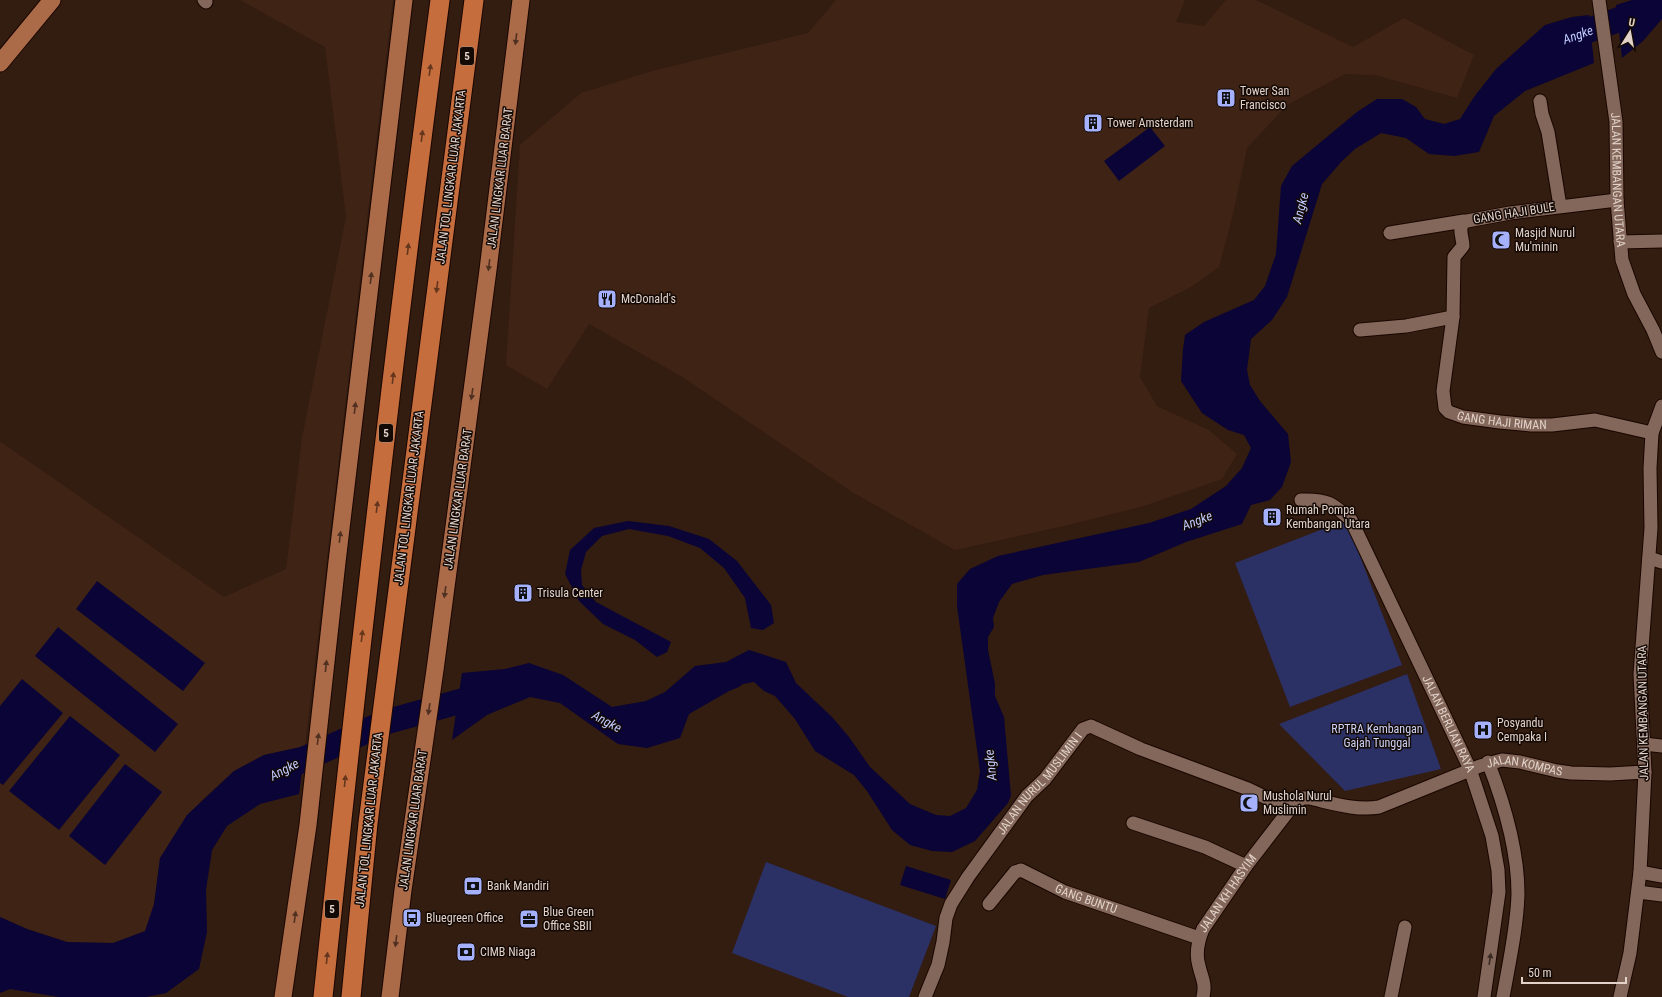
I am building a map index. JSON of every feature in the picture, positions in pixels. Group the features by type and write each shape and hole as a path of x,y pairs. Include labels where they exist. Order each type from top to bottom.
{"highway":[{"name":"5","path":"323,997 354,703 425,108 440,0"},
{"name":"JALAN TOL LINGKAR LUAR JAKARTA","path":"351,997 370,807 474,0"}],"main road":[{"path":"0,63 52,0"},
{"path":"283,997 308,819 322,705 336,562 404,0"},
{"name":"JALAN LINGKAR LUAR BARAT","path":"390,997 403,890 435,670 488,270 521,0"}],"street":[{"name":"JALAN KEMBANGAN UTARA","path":"1600,2 1616,122 1617,200 1622,260 1627,277 1662,352"},
{"path":"1540,101 1542,114 1548,132 1560,206"},
{"name":"GANG HAJI BULE","path":"1452,317 1454,257 1456,252 1462,248 1463,242 1460,228 1464,221 1560,206 1617,200"},
{"path":"1390,233 1464,221"},
{"path":"1620,242 1662,241"},
{"path":"1360,330 1406,326 1452,317"},
{"name":"GANG HAJI RIMAN","path":"1452,317 1443,391 1445,408 1449,412 1472,419 1531,425 1552,425 1595,420 1652,433"},
{"name":"JALAN KEMBANGAN UTARA","path":"1620,997 1630,953 1640,872 1645,772 1640,674 1651,528 1650,468 1652,433 1661,412"},
{"name":"JALAN BERLIAN RAYA","path":"1301,500 1320,500 1329,502 1352,520 1470,769 1492,836 1498,870 1499,892 1484,997"},
{"path":"1649,558 1662,562"},
{"name":"JALAN NURUL MUSLIMIN I","path":"926,997 938,965 946,918 951,904 968,877 1027,796 1045,779 1083,729 1087,727 1095,728 1141,749 1293,805"},
{"path":"1644,744 1662,746"},
{"name":"JALAN KOMPAS","path":"1293,805 1302,798 1310,798 1357,808 1368,809 1379,807 1488,762 1502,760 1511,760 1556,771 1571,773 1610,774 1645,772"},
{"name":"JALAN BERLIAN RAYA","path":"1488,762 1496,783 1513,845 1518,894 1512,948 1503,997"},
{"name":"JALAN KH HASYIM","path":"1203,997 1204,979 1196,954 1199,938 1203,929 1246,866 1293,805"},
{"path":"1134,823 1206,848 1246,866"},
{"name":"GANG BUNTU","path":"989,904 1015,872 1021,870 1065,892 1199,938"},
{"path":"1640,872 1662,876"},
{"path":"1499,892 1518,894"},
{"path":"1638,892 1662,895"},
{"path":"1391,997 1404,927"}],"shaded area":[{"path":"240,0 393,0 305,746 264,755 234,771 201,801 160,858 154,904 146,931 113,943 67,942 27,929 0,917 0,443 1,442 224,597 286,569 302,438 346,217 325,47"},
{"path":"836,0 1185,0 1176,22 1204,26 1226,0 1256,0 1353,47 1404,18 1474,55 1457,98 1375,75 1345,74 1287,105 1247,148 1233,214 1219,267 1191,287 1149,308 1140,377 1157,406 1209,430 1237,454 1222,479 1144,506 1064,526 955,550 852,492 684,378 589,324 547,389 506,365 520,145 581,93 652,71 808,33"}],"green space":[{"path":"1346,520 1402,665 1290,707 1235,563"},
{"name":"RPTRA Kembangan Gajah Tunggal","path":"1407,674 1441,769 1345,791 1279,724"},
{"path":"766,862 936,926 909,997 848,997 732,953"}],"water":[{"path":"1632,0 1662,0 1662,19 1643,41 1622,58 1616,5"},
{"path":"1589,15 1594,63 1525,91 1494,116 1479,152 1454,156 1429,154 1406,138 1381,133 1355,149 1342,161 1322,184 1287,297 1272,320 1251,339 1247,370 1250,385 1260,401 1288,434 1291,462 1282,487 1270,500 1251,505 1242,524 1186,542 1139,562 1043,575 1012,584 999,602 993,618 994,627 988,637 988,650 995,684 995,696 1004,717 1011,796 1008,803 975,841 952,852 932,851 910,845 892,830 867,791 854,775 815,751 795,719 775,696 764,691 754,682 743,684 689,714 680,738 647,748 618,744 560,703 530,697 487,715 452,740 462,673 505,669 529,663 563,675 612,707 646,701 665,692 695,666 726,662 749,650 786,662 796,683 832,717 849,737 870,767 910,804 936,815 950,816 966,808 977,790 980,771 957,606 957,584 970,569 998,556 1149,523 1191,509 1226,486 1242,468 1251,448 1244,435 1228,430 1202,413 1181,381 1185,335 1204,322 1254,300 1265,286 1276,254 1281,186 1292,166 1357,112 1377,99 1402,99 1416,107 1425,119 1444,124 1460,119 1474,97 1496,69 1545,25 1572,17"},
{"path":"1150,127 1165,146 1119,181 1104,161"},
{"path":"628,521 669,526 709,539 737,561 771,605 774,623 763,630 751,628 745,598 724,568 700,548 668,536 629,529 602,536 586,552 581,570 582,585 596,602 671,642 667,652 657,657 635,640 603,624 579,601 565,574 570,550 594,528"},
{"path":"97,581 205,663 183,691 76,609"},
{"path":"58,627 178,724 155,752 35,656"},
{"path":"22,679 63,713 3,785 0,783 0,706"},
{"path":"70,716 120,755 59,830 9,791"},
{"path":"305,746 299,794 260,804 227,826 212,850 206,890 207,932 199,969 166,993 146,997 59,997 10,989 0,993 0,917 27,929 67,942 113,943 145,931 154,904 160,858 187,815 234,771 264,755"},
{"path":"125,764 162,792 105,865 69,836"},
{"path":"906,866 951,880 945,899 900,885"}],"waterway":[{"name":"Angke","path":"1559,41 1662,4"},
{"name":"Angke","path":"273,774 386,722 490,693"}],"place":[{"name":"Tower San Francisco","path":"1226,98"},
{"name":"Tower Amsterdam","path":"1093,123"},
{"name":"Masjid Nurul Mu'minin","path":"1501,240"},
{"name":"McDonald's","path":"607,299"},
{"name":"Rumah Pompa Kembangan Utara","path":"1272,517"},
{"name":"Trisula Center","path":"523,593"},
{"name":"Posyandu Cempaka I","path":"1483,730"},
{"name":"Mushola Nurul Muslimin","path":"1249,803"},
{"name":"Bank Mandiri","path":"473,886"},
{"name":"Bluegreen Office","path":"412,918"},
{"name":"Blue Green Office SBII","path":"529,919"},
{"name":"CIMB Niaga","path":"466,952"}]}
